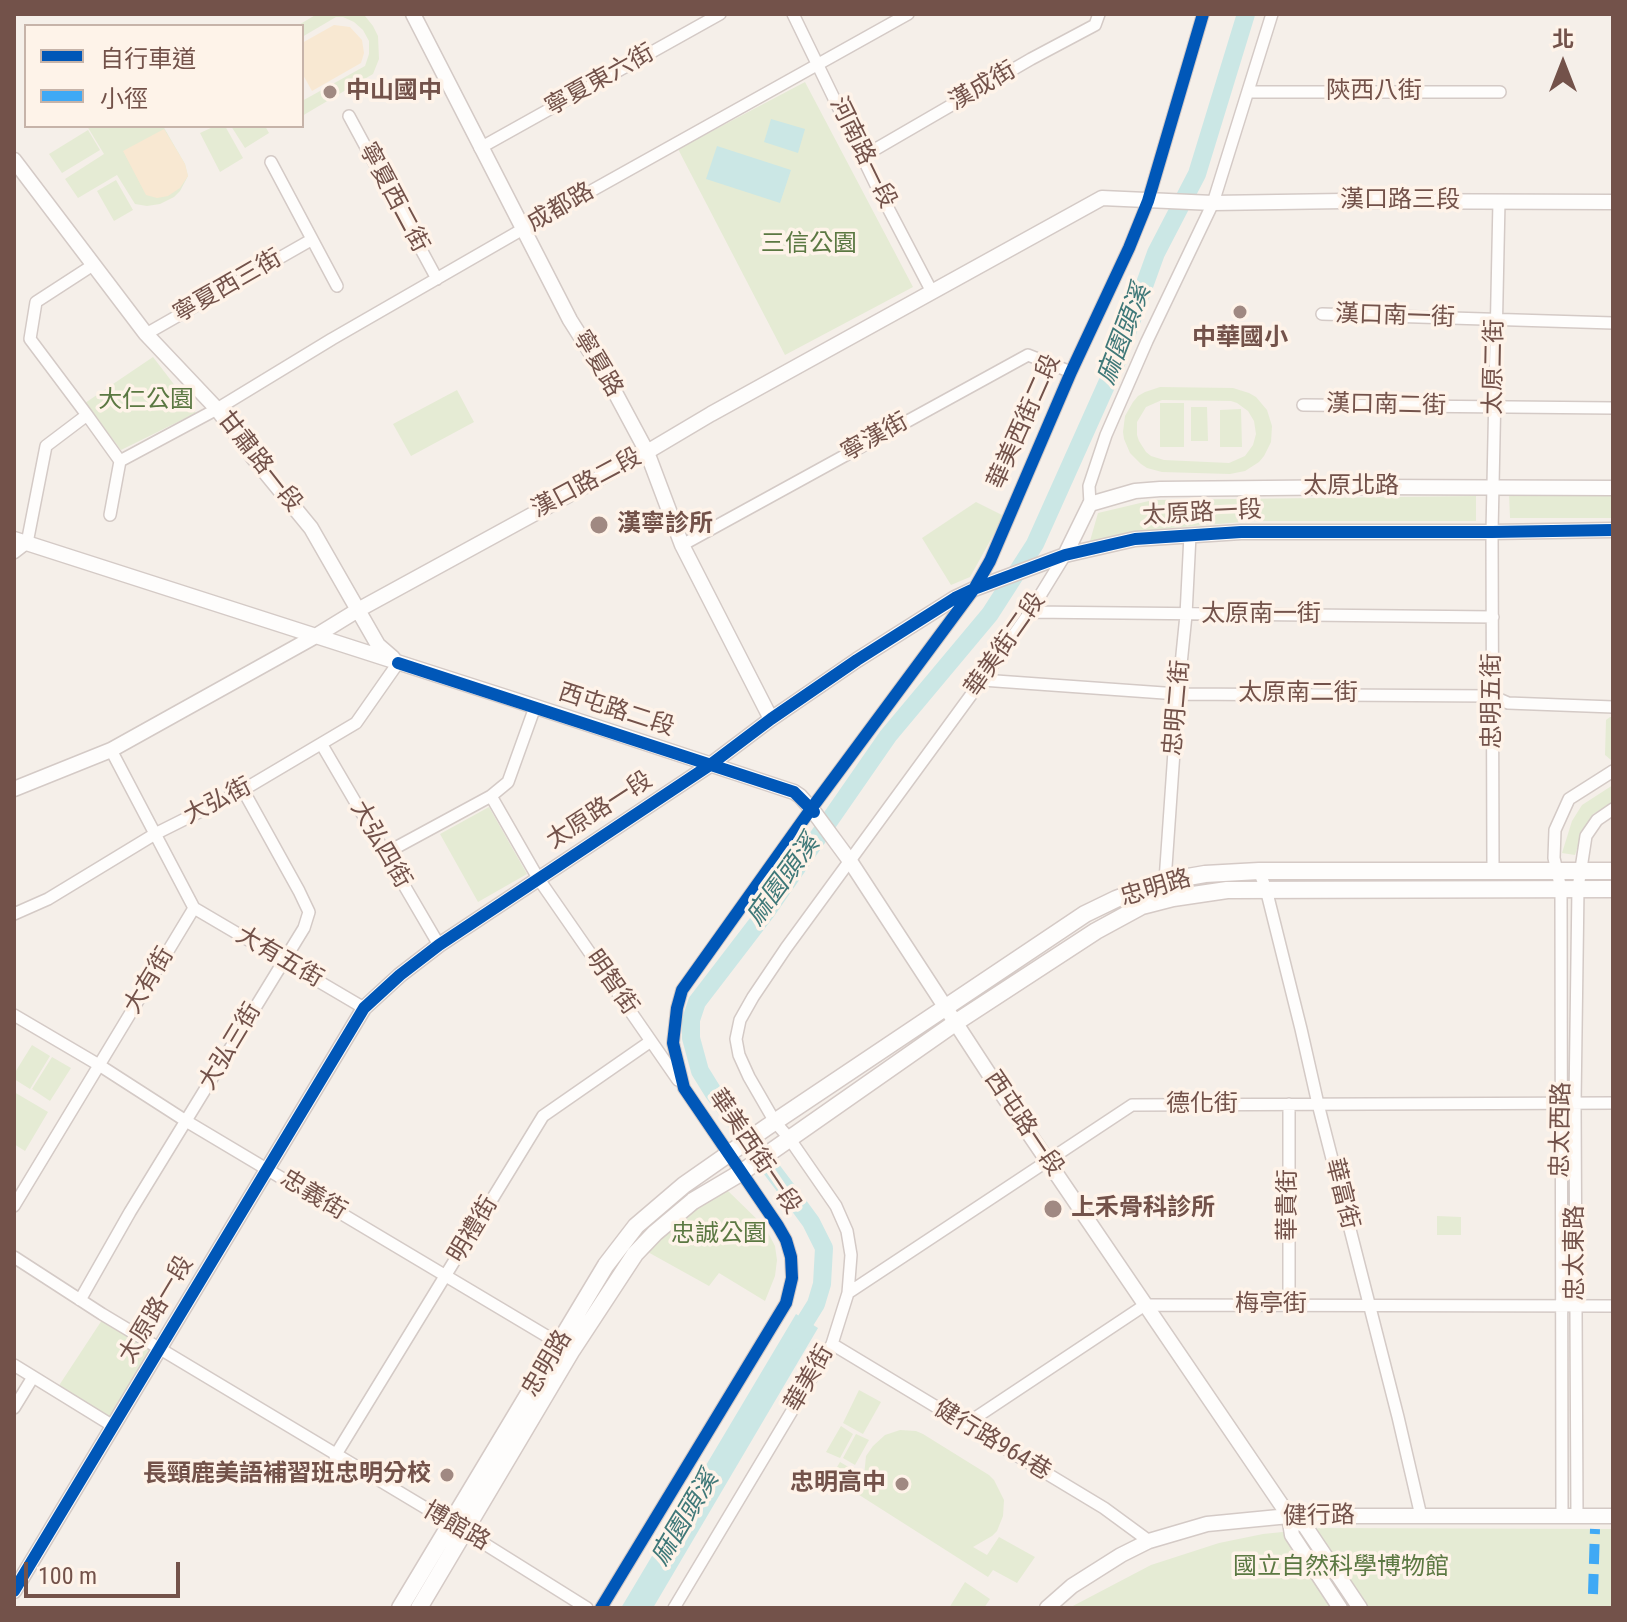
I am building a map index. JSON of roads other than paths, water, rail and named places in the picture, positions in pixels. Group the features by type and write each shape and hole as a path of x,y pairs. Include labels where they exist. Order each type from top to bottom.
{"main road":[{"name":"忠明路","path":"400,1608 457,1528 566,1347 606,1265 636,1226 684,1185 1085,914 1165,881 1205,874 1259,871 1613,871"},
{"name":"忠明路","path":"566,1347 635,1254 693,1201 743,1170 955,1023 1096,931 1142,906 1227,890 1613,889"},
{"name":"忠明路","path":"419,1608 457,1528"}],"street":[{"name":"寧夏路","path":"413,14 570,320 610,383 647,452 682,545 771,719"},
{"name":"寧夏東六街","path":"480,148 720,14"},
{"name":"河南路一段","path":"793,14 932,292"},
{"name":"成都路","path":"120,461 217,409 523,229 908,14"},
{"name":"漢成街","path":"862,157 1095,25 1099,14"},
{"name":"華美西街二段","path":"813,811 980,586 1071,372 1129,248 1155,201 1203,14"},
{"name":"華美街二段","path":"785,1141 771,1125 739,1055 736,1039 740,1020 846,855 982,680 1065,555 1090,504 1089,486 1106,435 1213,203 1272,14"},
{"name":"陝西八街","path":"1248,92 1500,92"},
{"name":"寧夏西二街","path":"349,116 437,279"},
{"name":"甘肅路一段","path":"14,160 146,334 217,409 311,528 378,645 398,663"},
{"path":"271,162 337,286"},
{"name":"漢口路二段","path":"14,789 111,750 1102,198 1155,201"},
{"name":"漢口路三段","path":"1155,201 1613,202"},
{"name":"太原二街","path":"1492,532 1499,201"},
{"name":"寧夏西三街","path":"146,334 311,240"},
{"path":"93,265 36,302 30,339 120,461 110,515"},
{"name":"漢口南一街","path":"1322,314 1613,323"},
{"name":"寧漢街","path":"682,545 1028,355 1071,372"},
{"name":"漢口南二街","path":"1303,405 1613,408"},
{"path":"14,553 21,541 46,446 87,415"},
{"name":"太原北路","path":"1090,504 1135,491 1160,489 1613,488"},
{"name":"太原路一段","path":"16,1584 364,1008 439,945 710,765 869,652 955,598 980,586 1065,555 1135,539 1241,532 1613,530"},
{"name":"忠明五街","path":"1492,532 1493,870"},
{"name":"忠明二街","path":"1165,881 1190,535"},
{"name":"西屯路二段","path":"21,541 794,792 813,811 846,855"},
{"name":"太原南一街","path":"1030,612 1493,617"},
{"name":"大弘街","path":"14,914 48,899 155,834 243,790 356,723 398,663"},
{"name":"太原南二街","path":"982,680 1178,694 1492,696 1508,703 1613,707"},
{"path":"384,854 491,796 508,782 535,707"},
{"name":"大弘四街","path":"322,745 439,945"},
{"path":"111,750 194,908"},
{"name":"忠太西路","path":"1570,1517 1561,1202 1570,889 1556,870 1555,830 1569,799 1613,771"},
{"name":"大弘三街","path":"80,1300 130,1212 304,928 309,912 243,790"},
{"name":"明智街","path":"491,796 538,878 684,1088"},
{"name":"忠太東路","path":"1570,1517 1576,1306 1570,889 1580,871 1586,836 1597,820 1613,809"},
{"name":"華美西街一段","path":"601,1608 786,1303 792,1278 786,1240 743,1170 684,1088 673,1043 682,990 813,811"},
{"name":"西屯路一段","path":"846,855 955,1023 1289,1516 1305,1526 1360,1608"},
{"name":"華富街","path":"1259,871 1266,889 1421,1516"},
{"name":"大有五街","path":"194,908 364,1008"},
{"name":"大有街","path":"14,1206 194,908"},
{"name":"忠義街","path":"14,1015 566,1347"},
{"name":"明禮街","path":"335,1456 543,1116 651,1041"},
{"name":"德化街","path":"848,1293 1132,1105 1613,1103"},
{"name":"華貴街","path":"1289,1104 1289,1305"},
{"name":"華美街","path":"674,1608 832,1344 848,1293 851,1255 847,1231 836,1206 785,1141"},
{"name":"博館路","path":"14,1257 159,1349 587,1608"},
{"path":"966,1424 1145,1305"},
{"name":"梅亭街","path":"1145,1305 1613,1306"},
{"name":"健行路964巷","path":"832,1344 1104,1508 1149,1541"},
{"path":"14,1365 113,1426"},
{"path":"14,1408 33,1377"},
{"name":"西屯路一段","path":"1289,1516 1292,1535 1340,1608"},
{"name":"健行路","path":"1047,1608 1080,1581 1149,1541 1207,1524 1289,1516 1613,1516"}],"water":[{"path":"771,119 805,129 798,153 764,142"},
{"path":"717,146 791,170 780,203 706,179"},
{"path":"796,1314 818,1328 653,1608 621,1608"}],"waterway":[{"name":"麻園頭溪","path":"793,1341 816,1304 822,1284 824,1248 811,1222 700,1071 691,1038 691,1020 697,1002 766,912 888,736 990,614 1035,544 1117,361 1156,253 1197,174 1246,14"}],"place":[{"name":"中山國中","path":"330,92"},
{"name":"中華國小","path":"1240,312"},
{"name":"漢寧診所","path":"599,525"},
{"name":"上禾骨科診所","path":"1053,1209"},
{"name":"長頸鹿美語補習班忠明分校","path":"447,1475"},
{"name":"忠明高中","path":"902,1484"}],"park label":[{"name":"三信公園","path":"809,245"},
{"name":"大仁公園","path":"146,401"},
{"name":"忠誠公園","path":"719,1235"},
{"name":"國立自然科學博物館","path":"1341,1568"}]}
